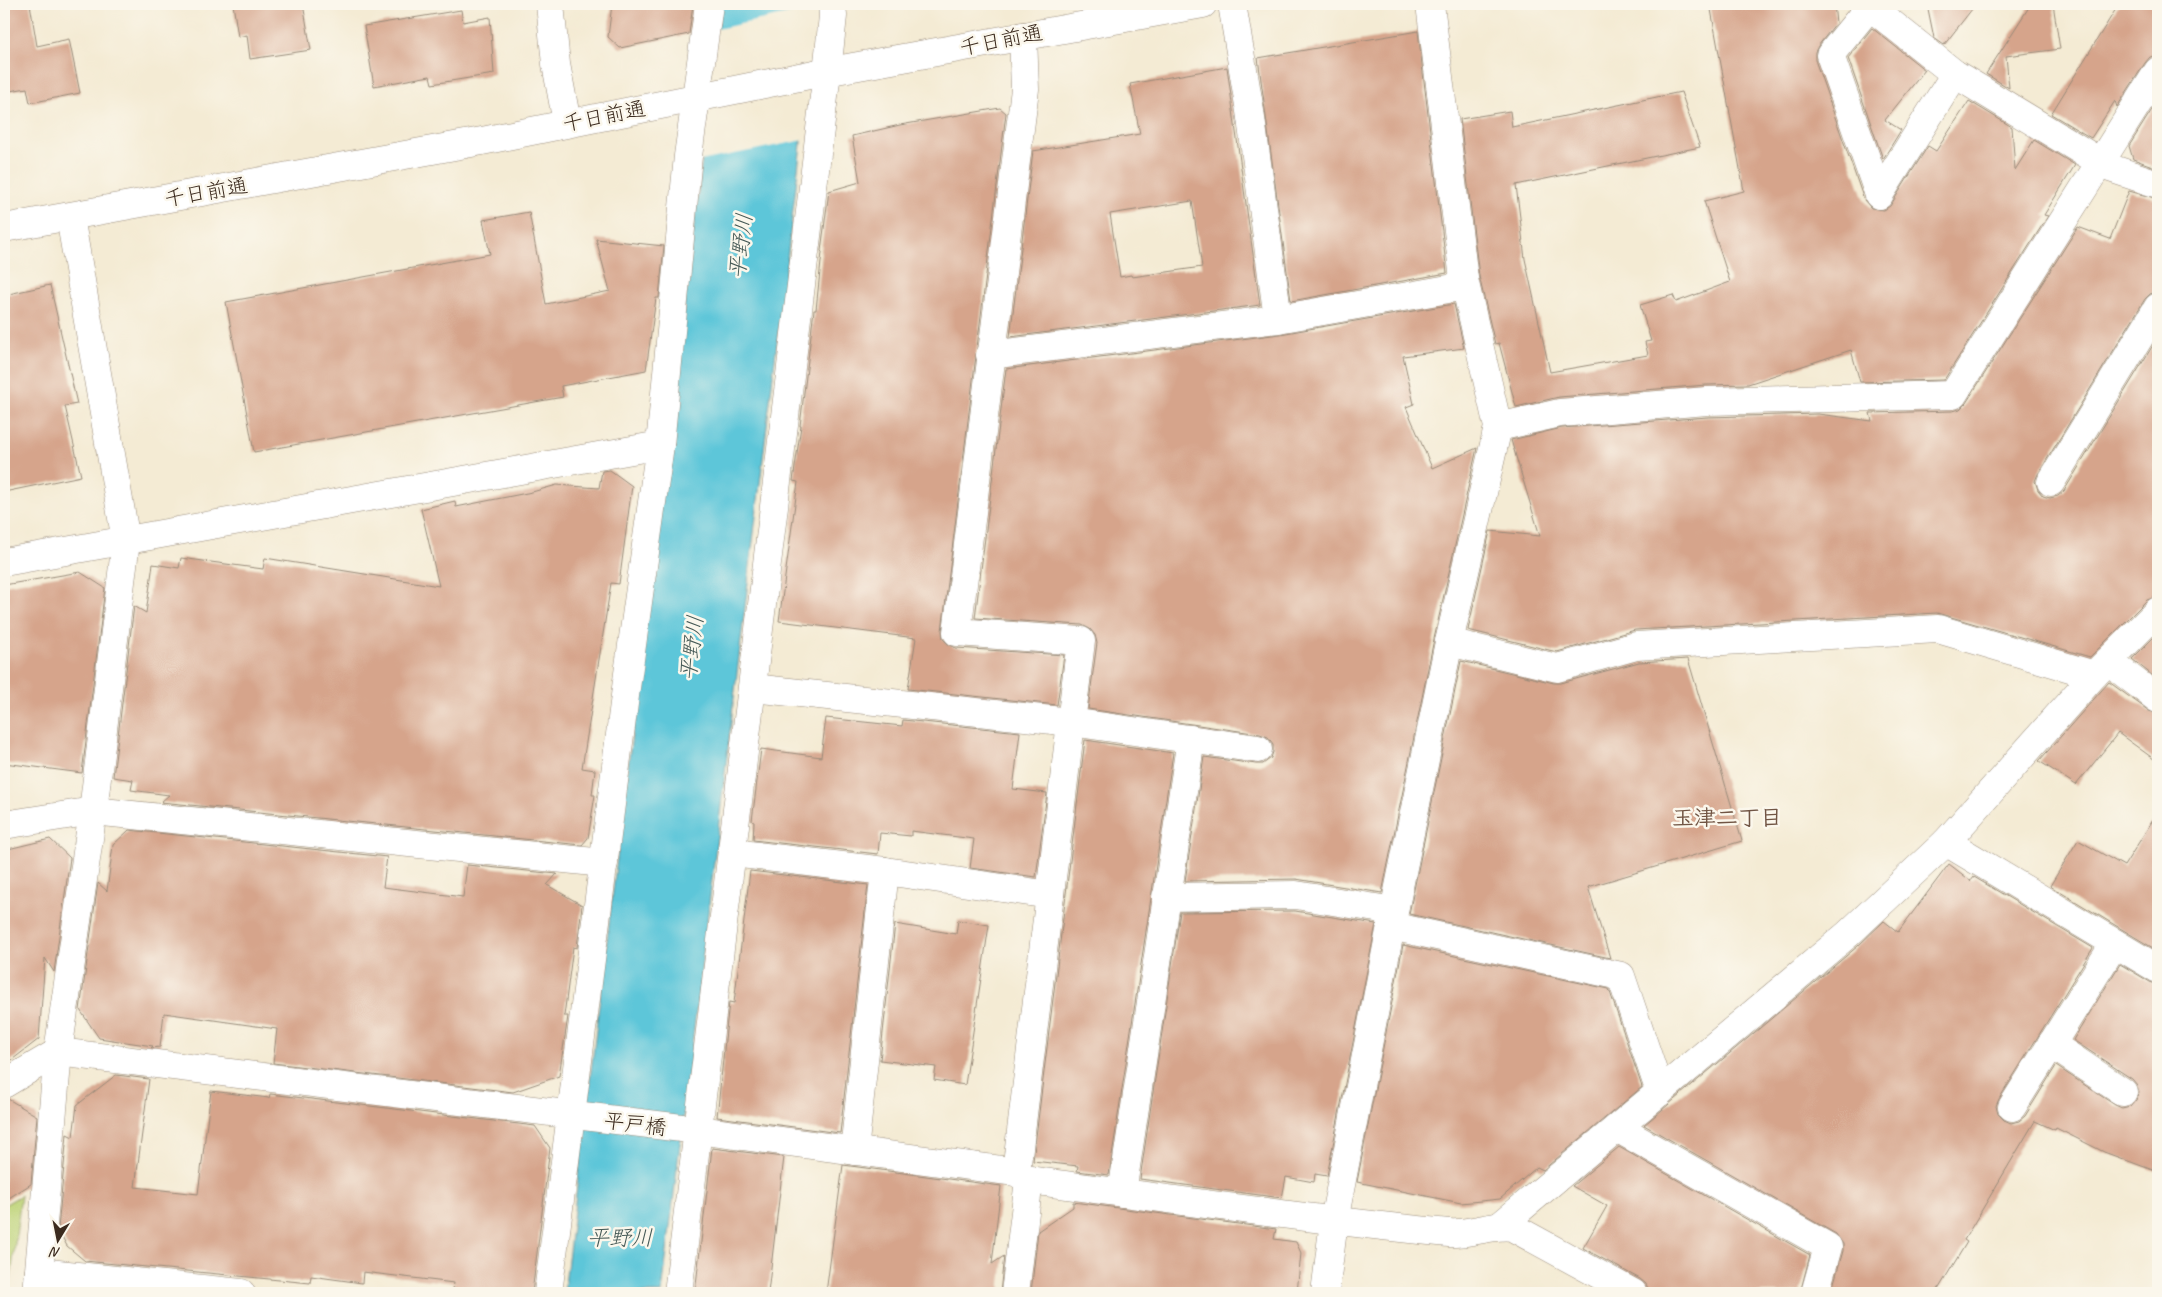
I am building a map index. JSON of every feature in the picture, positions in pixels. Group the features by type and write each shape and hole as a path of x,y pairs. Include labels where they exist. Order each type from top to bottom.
{"street":[{"path":"550,4 556,64 567,124"},
{"path":"548,1293 577,1117 604,863 660,445 688,156 703,96 709,4"},
{"path":"678,1293 692,1130 732,853 753,688 820,73 833,16 832,4"},
{"name":"千日前通","path":"4,228 491,139 820,73 1203,4"},
{"path":"1232,4 1250,111 1278,319"},
{"path":"1325,1293 1334,1221 1393,919 1449,642 1498,427 1464,279 1430,4"},
{"path":"1955,74 1879,196 1830,55 1868,5 1955,74 2110,168 2158,184"},
{"path":"1015,1293 1023,1176 1050,895 1081,642 957,632 990,355 1025,89 1023,36"},
{"path":"1498,427 1560,414 1707,401 1953,395 2158,71"},
{"path":"70,217 126,541 93,811 58,1052 38,1283 241,1293"},
{"path":"990,355 1278,319 1454,288 1464,279"},
{"path":"2051,482 2158,307"},
{"path":"4,562 660,445"},
{"path":"1501,1225 1848,934 1946,842 2101,668 2158,610"},
{"path":"1449,642 1557,668 1636,646 1938,629 2101,668 2158,699"},
{"path":"753,688 1071,722 1258,749"},
{"path":"1122,1193 1191,739"},
{"path":"4,825 93,811 604,863"},
{"path":"1946,842 2158,969"},
{"path":"732,853 885,871 1050,895"},
{"path":"854,1151 885,871"},
{"path":"1166,897 1296,895 1622,976 1660,1092"},
{"path":"2012,1107 2115,943"},
{"path":"2051,1044 2123,1092"},
{"path":"4,1084 58,1052"},
{"name":"平戸橋","path":"58,1052 854,1151 1122,1193 1334,1221 1459,1234 1501,1225"},
{"path":"1617,1128 1828,1247 1814,1293"},
{"path":"1501,1225 1512,1227 1633,1293"}],"green space":[{"path":"21,1195 9,1293 4,1293 4,1205"}],"water":[{"name":"平野川","path":"721,4 818,4 662,1293 564,1293"}],"pier":[{"path":"820,7 804,140 700,161 717,29"}],"building":[{"path":"4,4 30,4 37,46 69,39 80,93 30,103 27,88 4,92"},
{"path":"233,4 303,4 311,50 250,59 247,35 238,37"},
{"path":"612,4 693,4 689,34 620,48 608,37"},
{"path":"1710,4 1834,4 1836,23 1818,46 1815,52 1815,60 1864,200 1871,208 1884,210 1890,206 1928,146 1936,151 1969,101 2012,127 2015,170 2034,140 2075,165 2044,215 2048,216 1944,380 1860,382 1851,350 1748,384 1706,385 1559,397 1516,407 1499,343 1495,344 1479,276 1460,119 1510,111 1512,127 1681,92 1700,147 1516,185 1525,259 1550,372 1648,355 1645,342 1651,341 1640,305 1673,295 1676,302 1730,282 1704,201 1744,191"},
{"path":"1927,4 1976,4 1944,45 1934,38"},
{"path":"2031,4 2053,4 2060,49 2006,56 2009,88 1986,74"},
{"path":"2119,4 2158,4 2158,55 2150,57 2145,63 2117,107 2115,101 2091,138 2051,114"},
{"path":"461,10 463,22 490,17 494,74 432,84 430,76 374,86 364,26"},
{"path":"1872,28 1925,70 1885,120 1901,130 1883,159 1848,58"},
{"path":"1418,31 1447,273 1291,301 1258,58"},
{"path":"1227,67 1260,305 1010,337 1033,151 1140,134 1130,84","holes":["1192,201 1202,267 1120,277 1110,214"]},
{"path":"2158,100 2158,168 2133,159 2129,146"},
{"path":"1000,108 1006,113 942,631 943,639 956,648 1064,655 1057,705 908,689 916,638 779,621 798,482 793,481 814,310 816,310 829,191 860,182 852,136 900,125"},
{"path":"2129,191 2158,199 2158,291 2150,294 2145,299 2035,481 2038,490 2043,496 2050,498 2058,496 2064,491 2158,337 2158,596 2147,600 2090,657 1937,613 1635,630 1557,652 1468,630 1490,531 1540,536 1511,440 1562,428 1708,417 1818,414 1872,421 1870,413 1953,411 1960,409 1966,403 2078,227 2110,239"},
{"path":"529,212 546,304 610,291 596,239 664,246 659,298 656,298 646,370 561,386 563,397 254,452 226,302 490,254 483,220"},
{"path":"50,285 77,404 65,406 81,476 4,492 4,295"},
{"path":"1454,304 1464,348 1403,356 1414,404 1406,407 1432,468 1477,448 1434,639 1382,893 1296,879 1185,881 1204,757 1263,764 1271,758 1273,744 1268,737 1260,734 1088,709 1097,643 1095,635 1090,629 1082,625 975,618 1006,369 1280,334"},
{"path":"610,470 632,486 619,584 611,583 582,768 595,770 592,795 595,795 588,838 582,845 161,802 169,795 131,790 133,780 113,777 134,606 146,613 153,564 179,568 181,558 263,569 265,558 439,586 421,509 455,501 456,507 532,492 557,485 599,488 602,471"},
{"path":"80,572 105,588 82,773 4,763 4,585"},
{"path":"2158,633 2158,680 2132,659"},
{"path":"1688,659 1742,841 1588,887 1610,958 1409,914 1461,661 1554,683 1561,683 1639,662"},
{"path":"2109,682 2149,711 2158,714 2158,762 2118,733 2076,785 2039,761"},
{"path":"826,718 902,726 903,720 1020,732 1013,789 1047,793 1036,877 970,868 974,839 911,831 911,836 880,833 878,854 753,840 754,822 752,821 761,749 821,757"},
{"path":"1085,740 1173,753 1109,1175 1077,1171 1078,1166 1033,1161"},
{"path":"2158,812 2158,951 2050,886 2078,840 2124,866"},
{"path":"129,830 387,857 383,887 463,897 467,865 557,874 547,885 582,905 577,948 573,947 564,1016 568,1016 559,1076 513,1092 273,1063 277,1029 164,1013 160,1047 151,1048 153,1046 99,1038 80,1010 98,883 107,891 113,845"},
{"path":"50,839 70,858 54,972 45,958 39,1039 4,1066 4,850"},
{"path":"1949,864 1971,881 1974,877 2093,948 1999,1099 1996,1106 1998,1114 2004,1120 2011,1123 2019,1121 2025,1116 2056,1066 2115,1105 2122,1108 2130,1106 2136,1101 2139,1093 2137,1085 2132,1079 2073,1040 2120,964 2158,985 2158,1172 2104,1152 2056,1128 2055,1130 2035,1121 1964,1240 1967,1242 1936,1293 1831,1293 1843,1251 1843,1244 1836,1234 1644,1125 1858,946 1884,921 1898,932"},
{"path":"750,871 868,885 840,1133 717,1117 729,1002 734,1003"},
{"path":"1295,911 1376,924 1327,1176 1315,1174 1314,1182 1286,1177 1282,1198 1140,1179 1180,912"},
{"path":"958,920 989,925 965,1085 934,1080 936,1067 880,1060 895,924 956,934"},
{"path":"1403,945 1609,989 1642,1087 1543,1170 1537,1167 1500,1199 1461,1203 1357,1182"},
{"path":"116,1075 149,1079 135,1187 198,1194 211,1091 269,1098 270,1094 535,1126 550,1148 532,1293 489,1293 453,1289 454,1283 363,1272 362,1283 311,1276 310,1283 85,1261 67,1246 58,1229 67,1134 73,1137 77,1105"},
{"path":"8,1099 37,1116 31,1184 4,1201 4,1100"},
{"path":"1619,1147 1810,1255 1800,1293 1650,1293 1646,1284 1640,1279 1583,1248 1607,1206 1572,1186"},
{"path":"712,1148 784,1157 768,1293 695,1293"},
{"path":"843,1165 1001,1186 992,1264 1004,1256 1000,1293 826,1293"},
{"path":"1073,1202 1276,1229 1274,1239 1296,1242 1301,1253 1297,1293 1031,1293 1038,1231 1073,1207"}],"district":[{"name":"玉津二丁目","path":"1727,818"}]}
